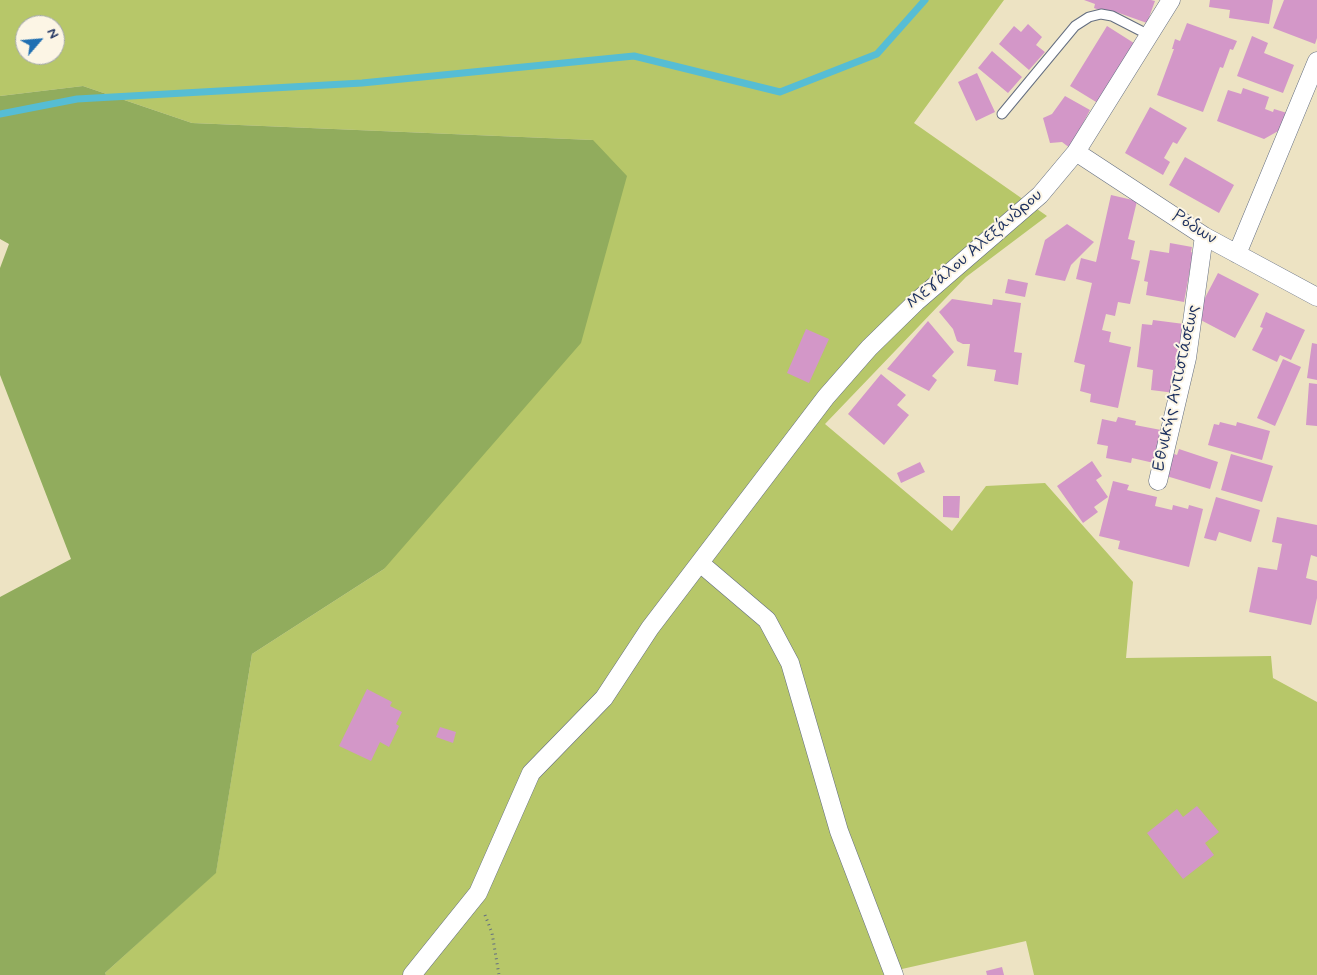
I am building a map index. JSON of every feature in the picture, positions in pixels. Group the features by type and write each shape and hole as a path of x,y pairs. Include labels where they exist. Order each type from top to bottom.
{"street":[{"name":"Μεγάλου Αλεξάνδρου","path":"412,975 478,893 531,773 604,698 650,628 826,397 869,348 916,302 1040,195 1076,152 1171,0"},
{"path":"1238,254 1317,60"},
{"name":"Ρόδων","path":"1076,152 1204,236 1317,297"},
{"name":"Εθνικής Αντιστάσεως","path":"1158,481 1187,358 1204,236"},
{"path":"700,563 767,620 790,663 839,832 894,975"}],"lane":[{"path":"1002,114 1075,26 1089,17 1101,14 1112,16 1149,35"}],"path":[{"path":"478,893 492,933 499,975"}],"green space":[{"path":"0,0 1004,0 914,123 1047,216 966,277 825,424 952,531 986,486 1045,483 1133,582 1126,658 1271,656 1273,678 1317,702 1317,975 1034,975 1026,941 902,969 903,975 106,975 105,973 216,872 252,654 384,569 593,140 192,123 83,86 0,96"},
{"path":"83,86 192,123 593,140 627,176 581,343 384,569 252,654 216,873 105,973 106,975 0,975 0,597 71,559 0,375 0,268 9,244 0,239 0,96"}],"building":[{"path":"1084,0 1155,1 1147,23 1116,12 1115,16 1094,8 1095,4"},
{"path":"1210,0 1273,0 1269,24 1229,18 1230,10 1209,7"},
{"path":"1284,0 1317,0 1317,38 1315,44 1273,28"},
{"path":"1187,23 1237,41 1233,50 1230,49 1223,68 1220,67 1203,112 1157,95 1174,49 1172,49 1175,39 1180,41"},
{"path":"1028,24 1042,37 1036,45 1045,52 1029,70 999,44 1014,26 1021,32"},
{"path":"1107,26 1137,45 1101,105 1070,86"},
{"path":"1252,36 1268,43 1264,53 1294,65 1283,93 1237,76"},
{"path":"992,51 1022,77 1008,93 978,68"},
{"path":"977,73 995,112 976,121 958,82"},
{"path":"1243,88 1269,97 1265,109 1273,112 1274,109 1287,113 1280,130 1264,139 1217,121 1228,90 1241,94"},
{"path":"1065,96 1090,110 1070,148 1062,142 1050,143 1043,118 1052,114"},
{"path":"1150,107 1187,128 1177,144 1173,142 1164,158 1170,162 1163,175 1125,153"},
{"path":"1185,157 1234,185 1219,213 1169,185"},
{"path":"1111,195 1137,201 1128,239 1135,241 1131,259 1140,261 1130,304 1118,302 1115,316 1106,314 1102,330 1111,332 1109,342 1131,347 1118,408 1090,402 1091,394 1080,391 1085,365 1074,362 1092,283 1076,279 1081,258 1096,262"},
{"path":"1067,224 1094,242 1071,265 1065,281 1035,275 1045,240"},
{"path":"1170,243 1192,247 1191,252 1193,253 1184,302 1146,295 1148,282 1144,281 1150,250 1169,253"},
{"path":"1218,273 1259,294 1235,338 1195,317"},
{"path":"1008,279 1028,283 1025,297 1005,293"},
{"path":"952,299 992,305 993,299 1021,303 1014,352 1022,353 1018,385 994,381 996,370 967,366 970,344 963,344 957,341 953,329 939,312"},
{"path":"1266,312 1305,330 1291,360 1280,355 1277,362 1252,350 1263,328 1260,327"},
{"path":"1153,320 1184,324 1175,393 1151,390 1153,370 1137,367 1142,324 1152,325"},
{"path":"928,321 954,352 932,376 937,380 929,391 887,369"},
{"path":"806,329 829,339 809,383 787,373"},
{"path":"1312,343 1317,344 1317,380 1307,378"},
{"path":"1283,359 1301,367 1275,426 1257,418"},
{"path":"881,374 906,395 897,405 909,415 884,445 848,414"},
{"path":"1309,383 1317,384 1317,426 1306,425"},
{"path":"1118,417 1136,421 1135,425 1161,430 1154,463 1132,458 1131,463 1106,458 1108,446 1097,444 1102,419 1116,422"},
{"path":"1220,422 1236,426 1237,422 1270,431 1262,460 1208,445 1214,424 1219,425"},
{"path":"1179,449 1218,462 1210,489 1163,475 1169,452 1177,455"},
{"path":"1231,454 1273,466 1262,502 1221,490"},
{"path":"1092,461 1102,476 1096,480 1108,497 1094,507 1098,512 1083,523 1057,486"},
{"path":"920,462 925,472 901,483 897,473"},
{"path":"1113,481 1129,485 1127,490 1157,497 1155,506 1172,510 1173,505 1188,509 1189,505 1203,509 1189,567 1118,549 1120,541 1099,536"},
{"path":"943,496 960,496 959,518 943,517"},
{"path":"1216,497 1260,510 1251,542 1219,532 1216,541 1204,538"},
{"path":"1277,517 1317,525 1317,557 1311,555 1306,578 1317,581 1317,598 1311,625 1249,612 1258,567 1277,570 1282,544 1272,542"},
{"path":"367,689 392,702 390,706 402,712 396,724 399,726 389,747 380,742 371,761 339,746"},
{"path":"440,727 456,732 453,743 436,737"},
{"path":"1197,806 1219,832 1205,843 1214,855 1183,879 1147,833 1177,809 1183,817"},
{"path":"1002,967 1004,975 987,975 986,971"}],"waterway":[{"path":"0,114 77,99 362,83 634,56 780,92 877,54 925,0"}]}
